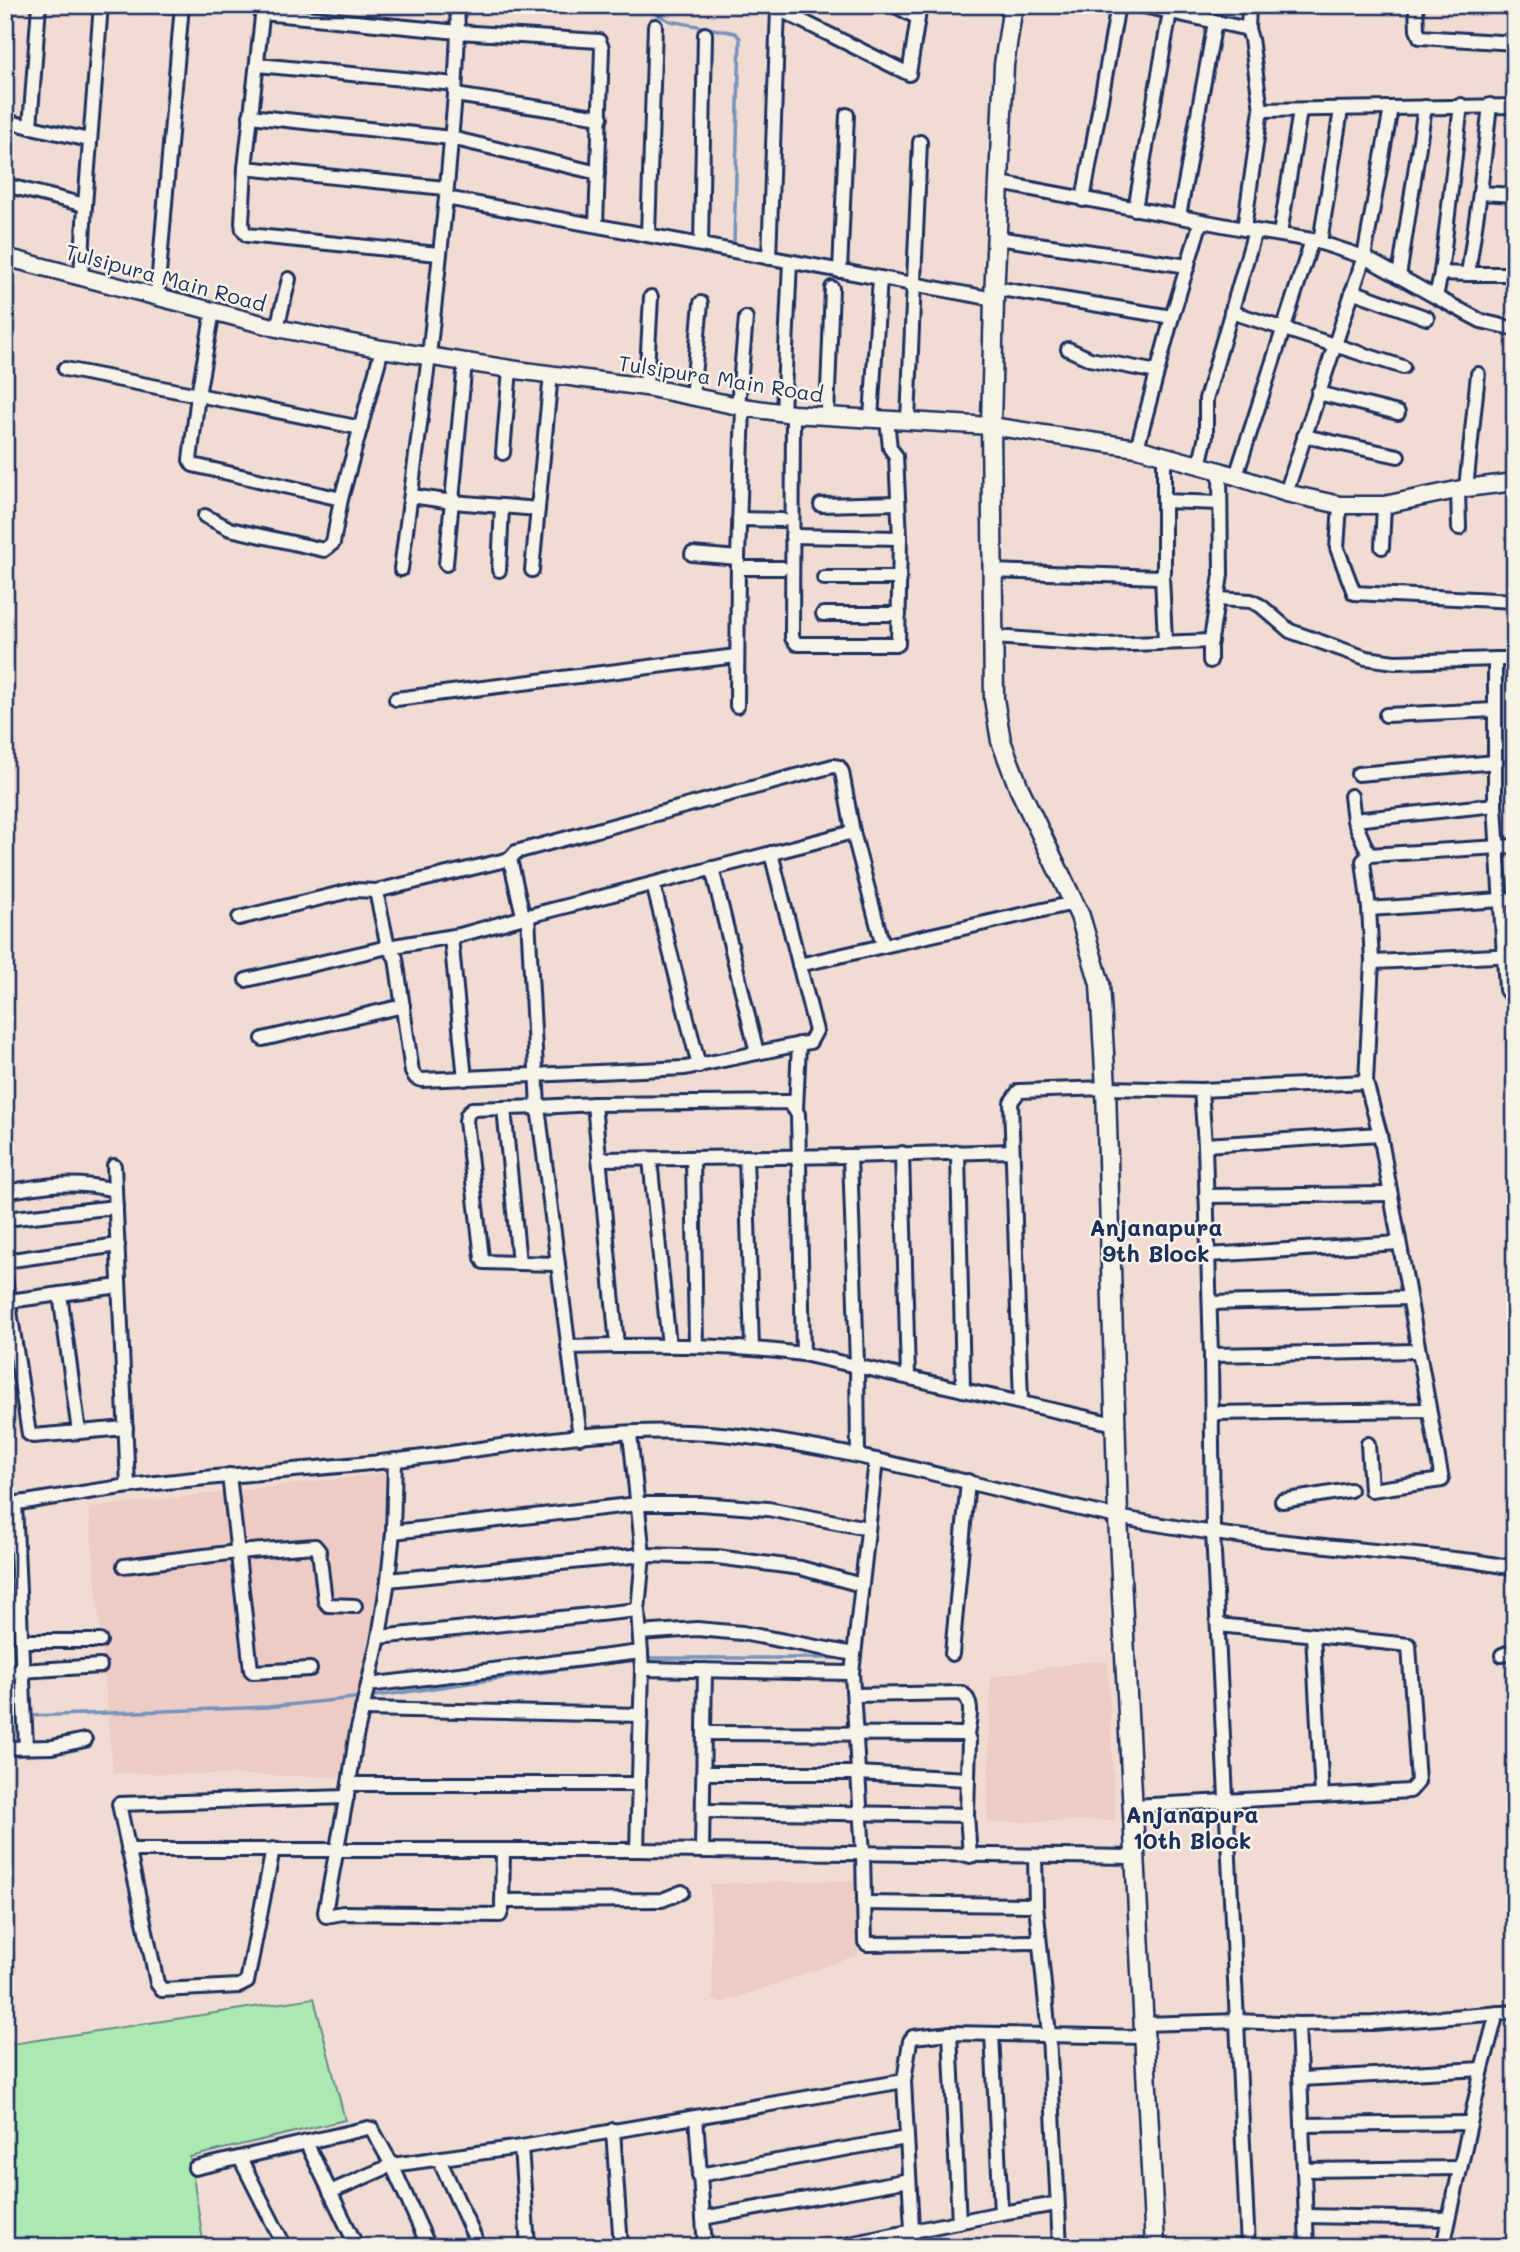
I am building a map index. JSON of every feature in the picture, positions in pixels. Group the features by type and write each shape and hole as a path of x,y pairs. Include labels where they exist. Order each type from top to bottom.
{"main road":[{"path":"1013,5 1004,65 991,426 994,699 1001,741 1019,788 1080,916 1100,984 1107,1088 1118,1517 1155,2247"}],"street":[{"path":"30,127 39,5"},
{"path":"80,276 101,5"},
{"path":"157,297 182,5"},
{"path":"401,569 429,356 446,193 455,89 457,5"},
{"path":"769,257 778,7 909,74 919,12 894,5"},
{"path":"1083,200 1118,5"},
{"path":"1139,5 1248,29"},
{"path":"1199,466 1206,436 1206,399 1231,312 1250,230 1261,110 1248,29 1249,5"},
{"path":"1416,5 1417,30 1420,37 1515,43"},
{"path":"438,254 247,235 243,230 245,169 263,9 458,32 598,41 601,48 601,117 596,225"},
{"path":"1135,209 1170,12"},
{"path":"1180,216 1215,22"},
{"path":"648,234 655,26"},
{"path":"701,244 705,34"},
{"path":"258,65 455,89 601,117"},
{"path":"1436,297 1461,105"},
{"path":"1468,274 1490,105"},
{"path":"1261,110 1515,106"},
{"path":"1399,277 1424,107"},
{"path":"1286,493 1364,257 1391,108"},
{"path":"1210,660 1221,575 1220,503 1228,474 1316,241 1341,110"},
{"path":"1280,234 1300,111"},
{"path":"840,271 847,115"},
{"path":"250,116 451,138 598,173"},
{"path":"5,121 89,141"},
{"path":"908,419 920,142"},
{"path":"245,169 446,193 596,225 913,284 1172,317"},
{"path":"1000,183 1316,241 1364,257 1481,321 1515,329"},
{"path":"5,184 85,205"},
{"path":"1480,193 1515,195"},
{"path":"1137,448 1201,221"},
{"path":"997,238 1188,266"},
{"name":"Tulsipura Main Road","path":"5,257 277,328 383,349 646,387 788,413 991,426 1137,448 1286,493 1340,505 1384,505 1462,489 1515,482"},
{"path":"790,262 788,413 792,638 795,643 897,645 899,642 900,538 895,456 879,418 880,278"},
{"path":"1441,273 1515,274"},
{"path":"277,328 289,279"},
{"path":"827,416 832,288"},
{"path":"1352,291 1427,318"},
{"path":"646,387 652,297"},
{"path":"692,397 701,303"},
{"path":"213,311 198,395 190,460 193,465 341,499"},
{"path":"1231,312 1403,367"},
{"path":"737,706 741,406 746,318"},
{"path":"205,516 230,529 324,550 333,543 341,499 383,349"},
{"path":"1068,349 1090,359 1157,372"},
{"path":"446,564 465,362"},
{"path":"65,369 361,428"},
{"path":"503,453 510,369"},
{"path":"532,570 551,374"},
{"path":"1459,528 1478,374"},
{"path":"1318,393 1398,413"},
{"path":"1304,436 1398,456"},
{"path":"1164,455 1165,642"},
{"path":"411,496 538,509"},
{"path":"1164,501 1220,503"},
{"path":"821,505 897,503"},
{"path":"1340,505 1337,548 1354,593 1515,601"},
{"path":"1382,547 1384,505"},
{"path":"499,570 502,506"},
{"path":"739,519 782,520"},
{"path":"792,536 900,538"},
{"path":"692,554 782,568"},
{"path":"993,571 1163,576"},
{"path":"824,578 898,579"},
{"path":"1218,598 1251,601 1261,606 1290,631 1366,658 1395,662 1515,659"},
{"path":"823,614 899,614"},
{"path":"994,638 1105,645 1211,640"},
{"path":"396,699 736,656"},
{"path":"1497,659 1497,847 1500,900 1509,956 1506,990 1515,1000"},
{"path":"1385,715 1495,710"},
{"path":"1358,774 1496,762"},
{"path":"239,918 354,890 376,891 510,859 516,852 833,766 839,767 842,772 853,832 883,946"},
{"path":"1351,796 1354,820 1369,855"},
{"path":"1354,820 1496,805"},
{"path":"246,980 388,947 451,937 853,832"},
{"path":"1367,1444 1371,1490 1442,1480 1380,1134 1366,1082 1372,960 1363,861 1369,855 1515,846"},
{"path":"376,891 388,947 396,958 412,1072 416,1078 537,1076 699,1066 810,1042 816,1031 771,853"},
{"path":"510,859 522,911 528,916"},
{"path":"712,869 757,1053"},
{"path":"653,884 699,1066"},
{"path":"1369,909 1515,899"},
{"path":"799,965 1074,903"},
{"path":"528,916 538,1107 580,1437"},
{"path":"451,937 465,1079"},
{"path":"1372,960 1509,956"},
{"path":"263,1039 403,1006"},
{"path":"799,1044 796,1109 803,1354"},
{"path":"1021,1402 1011,1102 1019,1091 1107,1088 1201,1090 1366,1082"},
{"path":"1201,1090 1210,1303 1213,1532 1248,2247"},
{"path":"558,1264 484,1262 466,1121 472,1109 594,1104 789,1102 796,1109"},
{"path":"594,1104 617,1345"},
{"path":"504,1108 519,1263"},
{"path":"1205,1145 1380,1134"},
{"path":"599,1159 1012,1151"},
{"path":"958,1152 963,1390"},
{"path":"902,1153 908,1377"},
{"path":"850,1156 858,1456"},
{"path":"746,1157 752,1348"},
{"path":"693,1158 696,1346"},
{"path":"650,1159 668,1346"},
{"path":"114,1166 128,1486"},
{"path":"5,1192 57,1183 94,1185 115,1190"},
{"path":"1206,1196 1390,1194"},
{"path":"5,1219 116,1207"},
{"path":"1208,1255 1399,1243"},
{"path":"5,1261 118,1245"},
{"path":"5,1279 29,1434 33,1436 126,1428"},
{"path":"9,1301 119,1286"},
{"path":"61,1294 79,1432"},
{"path":"1210,1303 1409,1298"},
{"path":"568,1347 696,1346 752,1348 803,1354 1115,1424"},
{"path":"1211,1355 1418,1351"},
{"path":"1212,1413 1429,1410"},
{"path":"630,1433 643,1555 638,1610 642,1669 637,1850"},
{"path":"26,1747 20,1619 12,1571 10,1504 128,1486 395,1460 580,1437 630,1433 704,1433 774,1440 858,1456 1118,1517 1213,1532 1515,1568"},
{"path":"395,1460 393,1532 388,1580 379,1637 362,1709 326,1916 344,1913 500,1915 503,1850"},
{"path":"876,1460 852,1673 863,1854 864,1938 867,1944 1039,1942"},
{"path":"229,1475 251,1670 310,1669"},
{"path":"952,1654 968,1481"},
{"path":"1282,1501 1350,1490"},
{"path":"393,1532 638,1504 700,1504 768,1509 867,1528"},
{"path":"124,1566 237,1552 315,1546 319,1551 325,1601 328,1605 355,1606"},
{"path":"388,1580 643,1555 717,1557 789,1566 861,1585"},
{"path":"379,1637 638,1610"},
{"path":"5,1620 20,1619"},
{"path":"1133,1806 1410,1791 1418,1782 1409,1645 1219,1625"},
{"path":"640,1633 697,1629 742,1633 854,1654"},
{"path":"1313,1635 1322,1796"},
{"path":"21,1641 100,1641"},
{"path":"1502,1655 1515,1650"},
{"path":"368,1685 641,1652"},
{"path":"5,1672 100,1666"},
{"path":"642,1669 852,1673"},
{"path":"702,1852 705,1670"},
{"path":"854,1695 965,1695 970,1705 967,1735 970,1856"},
{"path":"362,1709 641,1715"},
{"path":"705,1733 967,1735"},
{"path":"5,1748 52,1746 85,1740"},
{"path":"704,1773 857,1773 968,1779"},
{"path":"349,1784 639,1784"},
{"path":"273,1849 247,1982 239,1986 162,1990 157,1983 119,1807 123,1803 346,1797"},
{"path":"703,1811 967,1815"},
{"path":"128,1850 637,1850 1136,1857"},
{"path":"1035,1856 1036,1905 1049,2035 1060,2247"},
{"path":"502,1901 662,1900 682,1892"},
{"path":"863,1903 1036,1905"},
{"path":"913,2247 904,2081 910,2041 913,2037 950,2033 1049,2035 1237,2021 1298,2024 1373,2023 1515,2012"},
{"path":"1443,2247 1497,2013"},
{"path":"1298,2024 1307,2247"},
{"path":"950,2033 959,2221"},
{"path":"992,2034 1001,2213"},
{"path":"1301,2078 1482,2069"},
{"path":"330,2192 392,2165 521,2147 904,2081"},
{"path":"696,2117 705,2247"},
{"path":"1303,2125 1470,2123"},
{"path":"195,2168 368,2128 375,2132 392,2165 429,2247"},
{"path":"613,2130 621,2247"},
{"path":"699,2175 906,2138"},
{"path":"306,2142 357,2247"},
{"path":"521,2147 528,2247"},
{"path":"240,2158 285,2247"},
{"path":"439,2159 479,2247"},
{"path":"1304,2170 1460,2168"},
{"path":"703,2218 909,2180"},
{"path":"835,2247 1057,2204"},
{"path":"1306,2216 1448,2219"}],"shaded area":[{"path":"386,1473 379,1593 344,1777 113,1773 89,1508"},
{"path":"1080,1662 1108,1662 1115,1820 987,1823 991,1677"},
{"path":"856,1880 858,1955 721,2003 713,2000 710,1884"}],"green space":[{"path":"314,1998 345,2120 190,2157 204,2247 5,2247 5,2045"}],"waterway":[{"path":"639,5 670,21 735,33 740,38 734,241"},
{"path":"645,1658 846,1658"},
{"path":"29,1716 268,1707 392,1694 637,1659"},
{"path":"5,1716 21,1716"}],"district":[{"name":"Anjanapura 9th Block","path":"1156,1240"},
{"name":"Anjanapura 10th Block","path":"1192,1827"}]}
